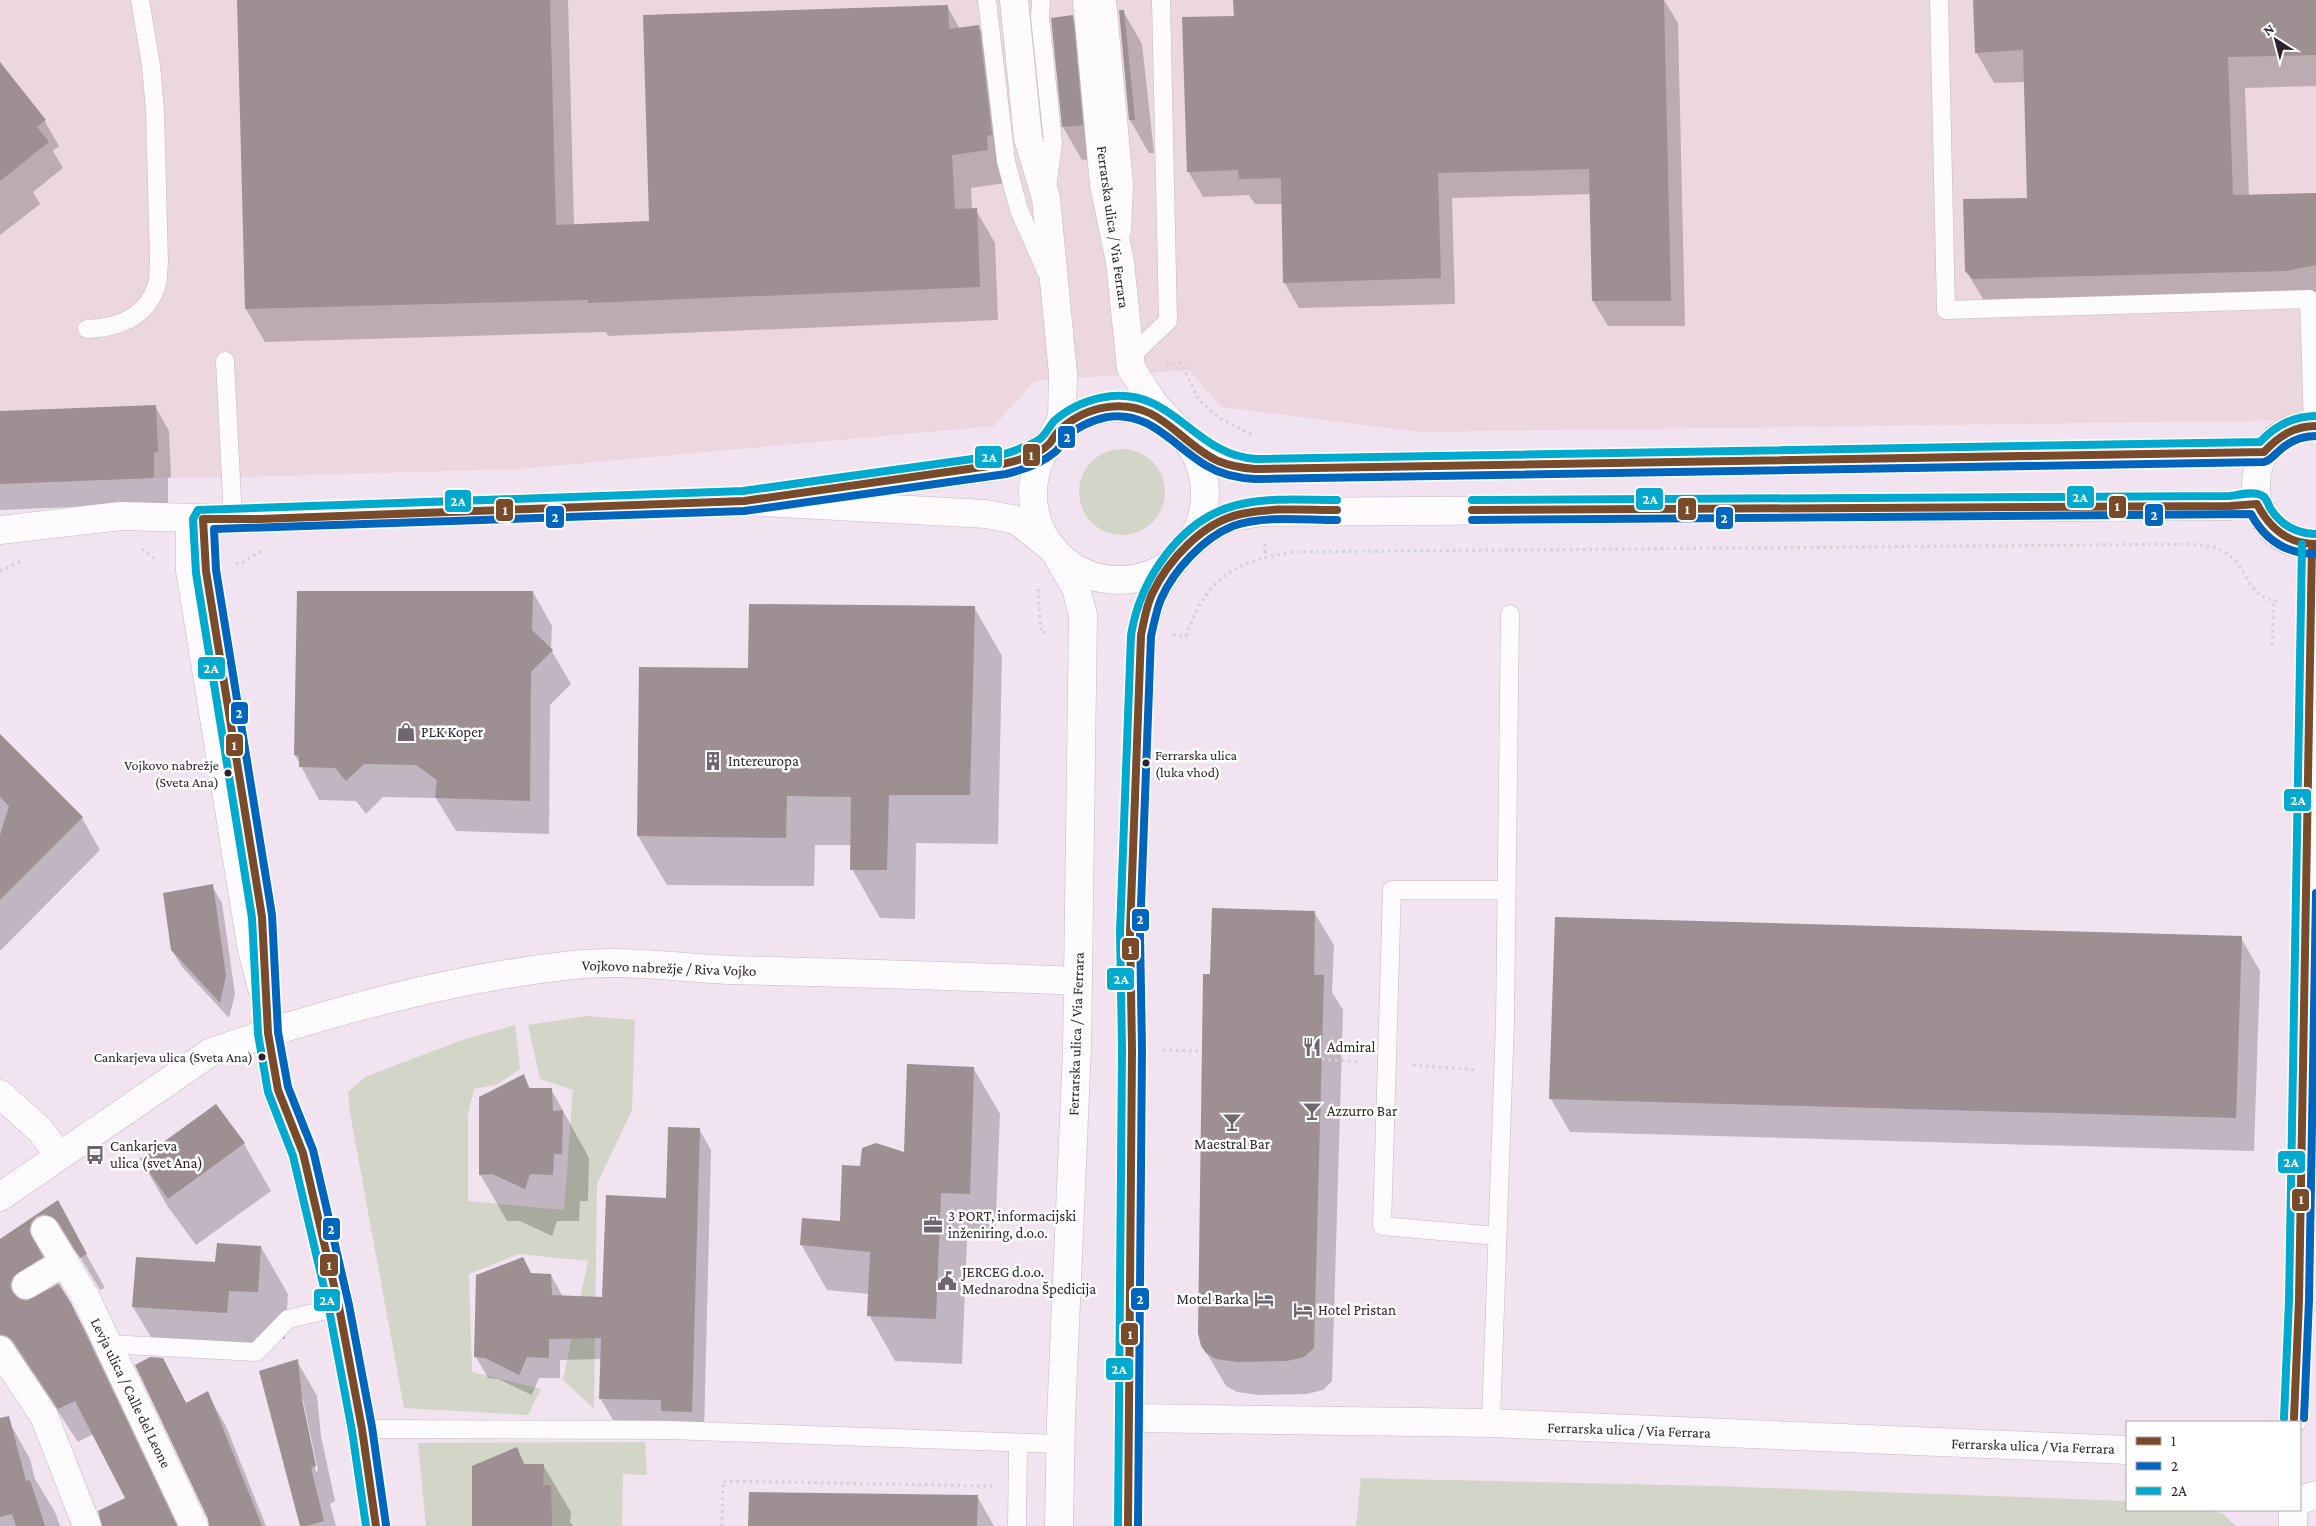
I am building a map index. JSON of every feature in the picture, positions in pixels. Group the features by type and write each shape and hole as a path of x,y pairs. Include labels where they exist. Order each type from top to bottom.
{"street":[{"path":"744,501 988,468 1025,458 1049,444 1062,417 1063,374 1046,198 1028,138 1014,0"},
{"name":"Ferrarska ulica / Via Ferrara","path":"1087,0 1104,186 1120,262 1131,368 1154,404 1183,435"},
{"path":"1183,435 1200,462 1206,490 1202,518 1190,544 1170,564 1144,577 1116,581 1087,575 1063,560 1044,539 1034,512 1032,483 1041,455 1058,432 1081,415 1109,407 1137,409 1164,419 1212,458 1240,469 2264,452"},
{"path":"2296,1421 2308,1293 2314,544 2298,542 2285,537 2273,528 2264,518 2257,504 2254,490 2256,471 2264,452 2273,441 2285,433 2315,426"},
{"path":"0,530 121,516 233,519 744,501 986,514 1016,520 1053,549"},
{"path":"1128,1526 1132,1049 1130,932 1141,635 1154,591 1180,554 1208,530 1230,517 1264,512 2230,506 2257,504"},
{"path":"194,518 206,572 262,917 268,1033 278,1090 302,1153 339,1307 362,1429 376,1526"},
{"name":"Ferrarska ulica / Via Ferrara","path":"1053,549 1076,588 1083,615 1078,981 1060,1444 1059,1526"},
{"name":"Vojkovo nabrežje / Riva Vojko","path":"0,1197 211,1052 320,1017 454,982 574,965 616,963 730,970 1078,981"},
{"path":"0,1094 41,1131 59,1156"},
{"name":"Levja ulica / Calle del Leone","path":"26,1285 55,1245 108,1344 194,1526"},
{"path":"0,1350 44,1416 88,1526"},
{"name":"Ferrarska ulica / Via Ferrara","path":"1130,1418 1491,1423 2126,1450"},
{"path":"2301,1500 2316,1495"},
{"path":"2293,1511 2294,1526"}],"lane":[{"path":"87,329 123,324 138,314 149,302 157,286 155,111 151,65 140,0"},
{"path":"987,0 1006,161 1019,210 1055,290"},
{"path":"1041,0 1040,17 1053,143 1046,198"},
{"path":"1107,0 1124,184 1120,262"},
{"path":"1130,357 1168,321 1161,0"},
{"path":"1939,0 1946,310 2312,299 2315,426"},
{"path":"225,361 233,519"},
{"path":"1491,1423 1505,1021 1510,614"},
{"path":"1497,1236 1382,1226 1382,1216 1392,890 1506,890"},
{"path":"108,1344 256,1352 288,1320 339,1307"},
{"path":"362,1429 669,1430 1060,1444"},
{"path":"1017,1526 1018,1443"}],"path":[{"path":"1181,363 1199,400 1219,418 1261,439"},
{"path":"1186,636 1196,608 1217,581 1234,570 1265,556 1294,552 2190,544 2206,546 2224,552 2236,560 2254,592 2274,601 2272,646"},
{"path":"1038,584 1041,632"},
{"path":"1132,1049 1202,1051"},
{"path":"722,1526 723,1481 994,1486"}],"shaded area":[{"path":"0,0 2316,0 2316,420 1419,432 1221,407 1189,370 1035,381 994,426 520,469 154,478 0,484"},
{"path":"1114,449 1130,449 1139,452 1153,461 1162,475 1165,492 1162,509 1153,523 1139,532 1130,535 1114,535 1098,528 1086,516 1079,500 1079,484 1086,468 1098,456"},
{"path":"587,1016 635,1020 632,1110 597,1184 594,1409 563,1380 588,1261 519,1254 469,1274 472,1372 541,1389 528,1415 404,1408 350,1113 348,1092 365,1077 462,1040 515,1025 520,1069 496,1085 474,1089 468,1115 468,1201 564,1210 573,1090 540,1079 528,1025"},
{"path":"645,1442 647,1475 623,1474 622,1526 426,1526 418,1443"},
{"path":"1361,1478 1714,1486 2126,1501 2126,1511 2212,1511 2222,1513 2236,1526 1356,1526"}],"building":[{"path":"237,0 550,0 556,225 649,221 643,15 948,5 949,29 979,25 992,135 987,136 988,150 952,155 955,209 977,208 980,287 588,303 588,300 245,309"},
{"path":"1233,0 1664,0 1671,301 1592,301 1589,169 1438,173 1441,278 1283,283 1281,178 1239,179 1238,170 1187,172 1182,17 1234,16"},
{"path":"1973,0 2316,0 2316,55 2228,57 2233,195 2316,193 2316,265 2286,271 1973,279 1965,271 1963,199 2027,198 2023,50 1975,53"},
{"path":"1119,10 1124,10 1135,120 1129,120"},
{"path":"1073,15 1083,125 1062,127 1051,18"},
{"path":"0,62 46,120 37,127 49,142 0,181"},
{"path":"156,405 158,452 154,452 154,478 0,484 0,411"},
{"path":"297,591 533,591 532,630 553,650 531,672 530,801 435,798 437,780 416,765 364,764 346,781 335,768 299,767 299,756 294,755"},
{"path":"749,604 975,606 970,795 889,795 887,870 850,870 851,797 787,796 786,838 637,836 639,667 748,668"},
{"path":"0,734 83,817 0,900 0,835 9,806 0,797"},
{"path":"213,884 226,976 220,1003 171,950 163,893"},
{"path":"1212,908 1315,911 1314,975 1324,975 1314,1348 1304,1357 1287,1361 1238,1362 1216,1359 1206,1353 1201,1346 1198,1333 1203,974 1210,974"},
{"path":"1555,917 2242,936 2236,1118 1549,1099"},
{"path":"907,1064 974,1067 970,1194 941,1193 936,1319 867,1316 870,1252 800,1245 802,1218 840,1221 842,1165 860,1166 862,1148 876,1143 904,1152"},
{"path":"524,1074 529,1088 552,1088 553,1111 563,1110 562,1154 554,1154 553,1175 530,1174 525,1189 492,1174 479,1175 479,1097"},
{"path":"216,1104 245,1143 168,1199 140,1159"},
{"path":"668,1127 700,1128 692,1412 661,1411 661,1400 599,1399 601,1338 549,1339 549,1358 527,1357 519,1375 485,1358 474,1357 476,1275 523,1257 531,1273 551,1274 552,1295 602,1297 606,1195 666,1198"},
{"path":"58,1200 87,1254 80,1258 53,1217 45,1214 37,1216 31,1223 29,1231 43,1257 13,1277 10,1285 12,1292 19,1299 27,1301 59,1284 71,1303 177,1526 102,1526 98,1511 125,1498 75,1401 58,1409 13,1341 7,1336 0,1334 0,1239"},
{"path":"217,1243 261,1246 258,1292 229,1291 227,1313 132,1307 136,1257 215,1262"},
{"path":"150,1357 163,1358 186,1403 208,1391 262,1526 209,1526 208,1519 135,1365"},
{"path":"298,1359 302,1399 316,1466 311,1468 324,1521 307,1526 300,1526 259,1371"},
{"path":"9,1416 26,1481 30,1480 45,1526 16,1526 12,1514 0,1517 0,1418"},
{"path":"517,1447 524,1464 544,1464 543,1485 551,1485 552,1526 472,1526 472,1466"},
{"path":"749,1492 978,1495 977,1526 748,1526"}],"transit line":[{"name":"2A","path":"366,1526 352,1431 329,1309 293,1156 268,1092 258,1034 252,918 196,573 193,519 198,510 743,491 1001,455 1026,447 1040,439 1054,421 1072,409 1091,400 1105,397 1129,396 1149,401 1215,446 1234,455 1256,459 2260,442 2285,423 2308,416 2316,416"},
{"name":"1","path":"376,1526 362,1429 339,1307 303,1153 278,1090 268,1033 262,917 206,571 203,519 260,519 744,501 1003,464 1039,452 1050,443 1063,427 1074,419 1087,412 1108,407 1126,407 1142,410 1168,424 1191,444 1218,461 1255,469 2264,452 2287,433 2308,426 2316,426"},
{"name":"2","path":"386,1525 372,1427 349,1305 313,1150 288,1087 278,1032 272,915 216,570 214,529 744,511 1006,474 1044,460 1058,449 1068,436 1084,425 1107,417 1122,416 1149,424 1195,458 1218,472 1230,476 1255,479 2264,462 2271,459 2292,442 2301,438 2316,436"},
{"name":"2A","path":"1472,500 2230,496 2254,493 2261,495 2267,500 2274,514 2284,524 2302,532 2316,534"},
{"name":"2A","path":"1118,1526 1122,1049 1120,932 1131,635 1143,593 1153,573 1181,538 1198,523 1216,512 1249,502 1337,500"},
{"name":"1","path":"1472,510 2230,506 2257,504 2274,528 2288,538 2316,544"},
{"name":"1","path":"1128,1526 1132,1049 1130,932 1141,635 1143,625 1152,594 1167,568 1188,544 1213,525 1227,518 1265,510 1337,510"},
{"name":"2","path":"1472,520 2251,514 2263,531 2278,544 2296,551 2316,554"},
{"name":"2","path":"1138,1526 1142,1049 1140,932 1151,636 1159,604 1174,577 1200,547 1222,531 1233,526 1258,520 1337,520"},
{"name":"2A","path":"2284,1418 2289,1300 2302,544"},
{"name":"1","path":"2294,1418 2299,1300 2312,544"},
{"name":"2","path":"2304,1418 2309,1300 2316,893"}],"place":[{"name":"PLK Koper","path":"406,732"},
{"name":"Intereuropa","path":"713,761"},
{"name":"Ferrarska ulica (luka vhod)","path":"1146,763"},
{"name":"Vojkovo nabrežje (Sveta Ana)","path":"228,773"},
{"name":"Admiral","path":"1312,1047"},
{"name":"Cankarjeva ulica (Sveta Ana)","path":"262,1057"},
{"name":"Azzurro Bar","path":"1312,1111"},
{"name":"Maestral Bar","path":"1232,1122"},
{"name":"Cankarjeva ulica (svet Ana)","path":"95,1155"},
{"name":"3 PORT, informacijski inženiring, d.o.o.","path":"933,1225"},
{"name":"JERCEG d.o.o. Mednarodna Špedicija","path":"947,1281"},
{"name":"Motel Barka","path":"1264,1299"},
{"name":"Hotel Pristan","path":"1303,1310"}]}
